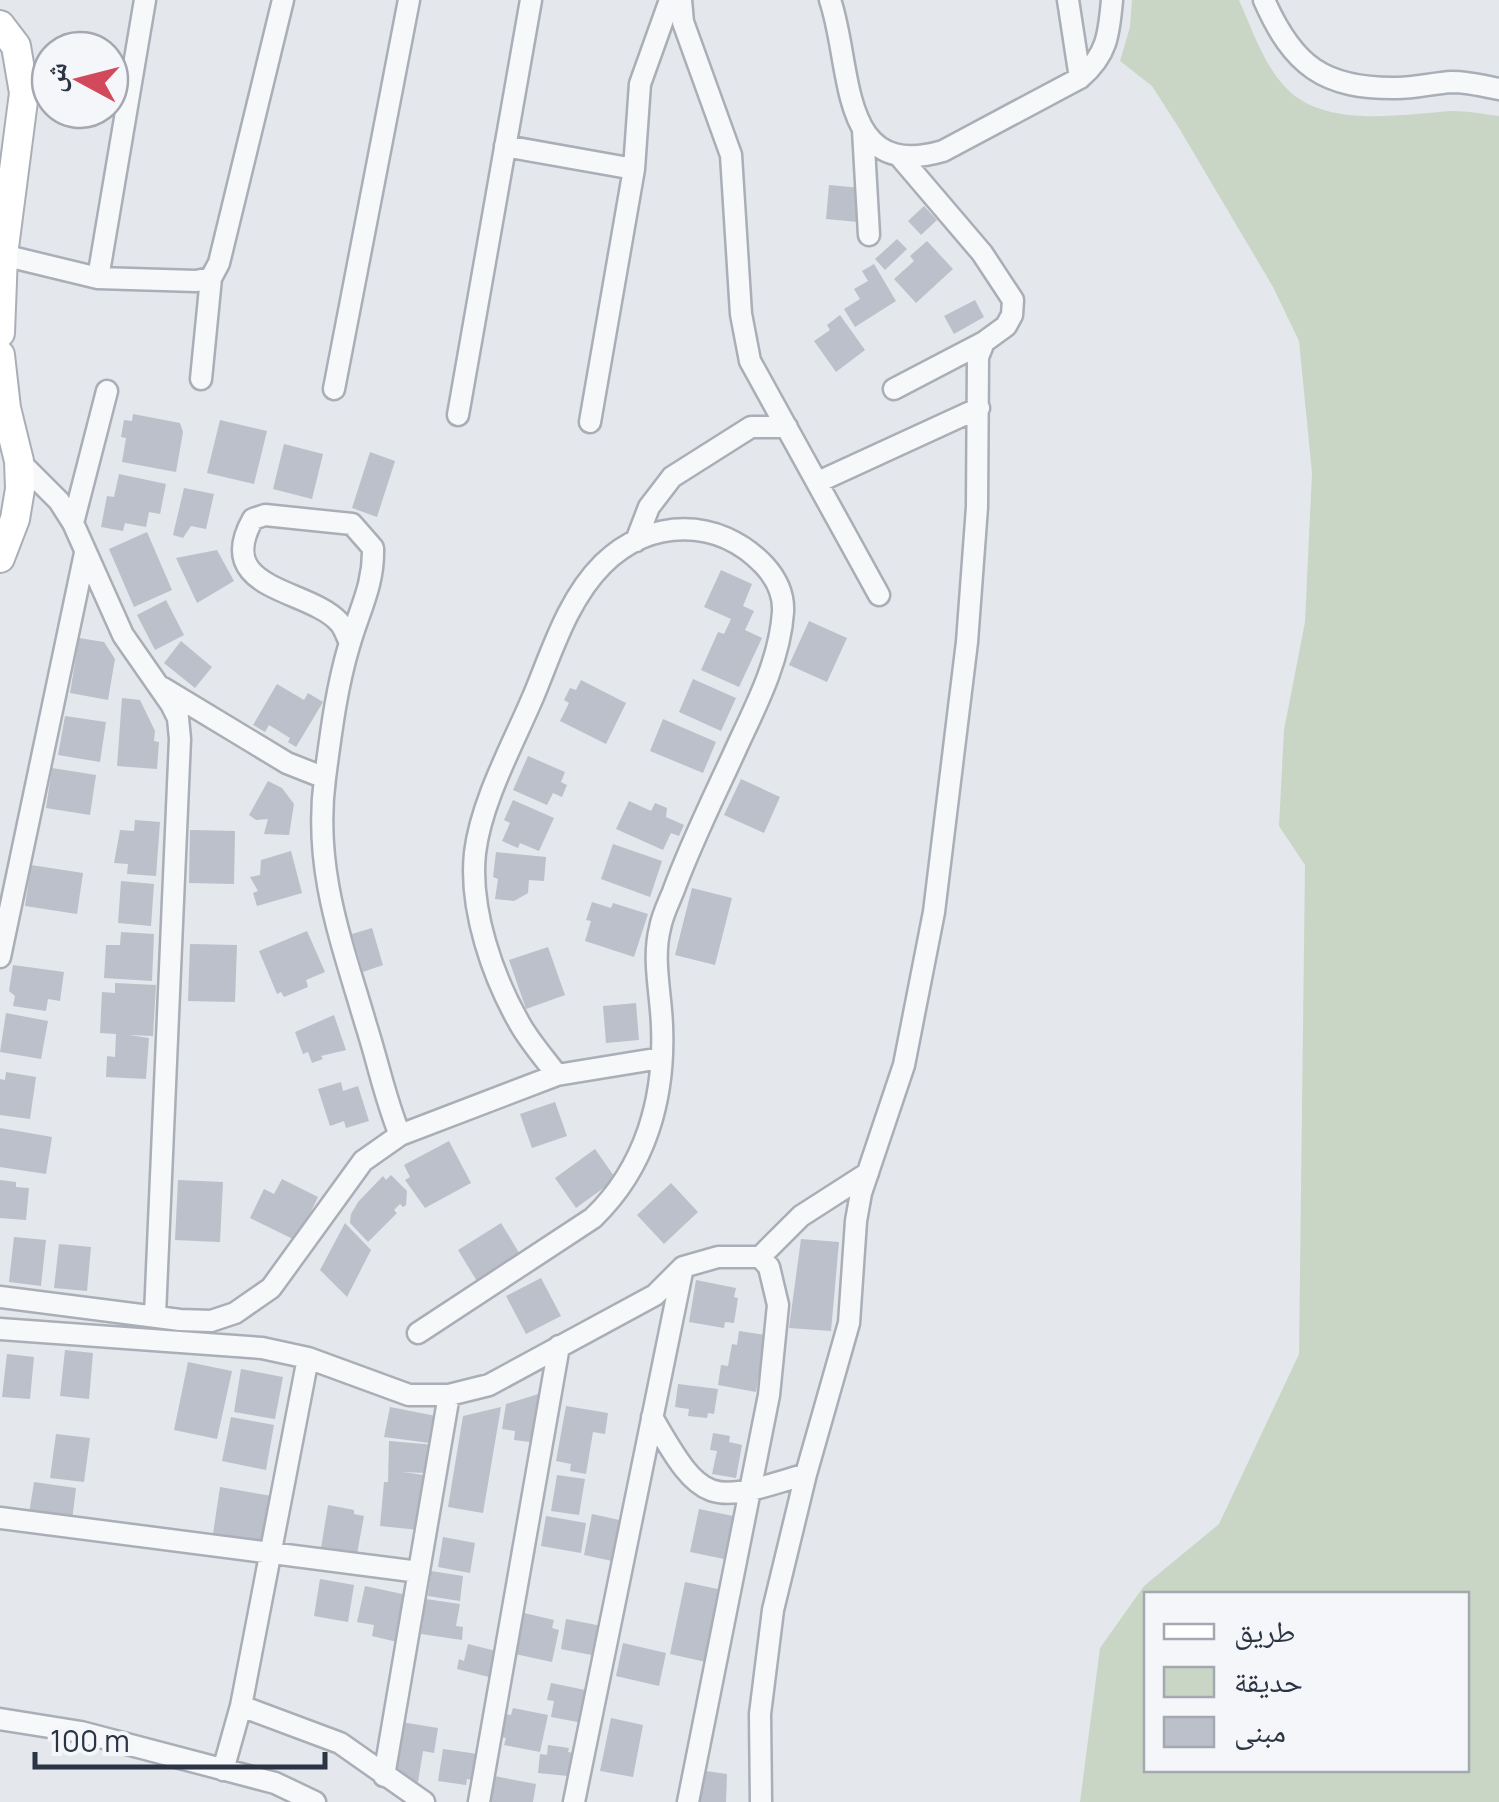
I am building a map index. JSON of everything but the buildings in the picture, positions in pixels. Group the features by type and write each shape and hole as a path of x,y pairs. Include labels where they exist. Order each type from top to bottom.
{"main road":[{"path":"0,24 16,46 24,93 2,256 0,333"},
{"path":"0,355 20,489 15,519 0,558"}],"street":[{"path":"98,278 145,0"},
{"path":"201,379 211,278 283,0"},
{"path":"334,388 409,0"},
{"path":"458,415 531,0"},
{"path":"590,422 634,169 640,84 670,0"},
{"path":"681,0 682,22 730,155 741,314 750,360 878,595"},
{"path":"830,0 855,111 863,130 878,148 901,158 920,158 943,151 1080,78 1098,62 1110,31 1112,0"},
{"path":"1068,0 1080,78"},
{"path":"1264,0 1299,60 1327,78 1368,87 1400,89 1456,82 1499,89"},
{"path":"863,130 869,235"},
{"path":"506,146 634,169"},
{"path":"894,388 984,342 1006,326 1013,300 982,253 901,158"},
{"path":"2,256 98,278 211,278"},
{"path":"760,1802 760,1714 765,1659 806,1474 849,1323 856,1221 904,1065 934,912 967,642 977,507 978,357 984,342"},
{"path":"73,523 107,391"},
{"path":"818,482 979,408"},
{"path":"636,541 649,508 672,477 751,427 787,427"},
{"path":"18,461 60,501 124,635 178,718 155,1315"},
{"path":"350,643 339,622 261,582 245,560 246,531 253,519 265,515 352,524 373,548 374,576 335,699 321,811 321,848 342,950 384,1096 400,1135"},
{"path":"418,1333 593,1218 616,1196 654,1122 661,1058 659,929 682,866 775,656 783,609 776,578 747,547 708,530 668,529 636,541 604,563 572,604 492,792 475,851 480,919 497,973 521,1026 556,1074"},
{"path":"0,956 86,549"},
{"path":"157,684 287,763 325,778"},
{"path":"0,1297 211,1321 234,1313 272,1288 363,1161 400,1135 556,1074 661,1058"},
{"path":"0,1328 262,1348 308,1358 409,1394 449,1395 489,1385 655,1296 683,1266 718,1257 760,1257 801,1216 868,1173"},
{"path":"688,1802 769,1395 778,1305 770,1267 760,1257"},
{"path":"574,1802 683,1266"},
{"path":"479,1802 559,1346"},
{"path":"223,1770 242,1706 308,1358"},
{"path":"384,1776 449,1395"},
{"path":"652,1417 676,1460 699,1485 714,1493 750,1492 806,1474"},
{"path":"0,1518 419,1572"},
{"path":"242,1706 340,1743 424,1802"},
{"path":"0,1719 81,1732 275,1783 316,1802"}],"green space":[{"path":"1132,0 1239,0 1272,69 1287,89 1304,102 1323,110 1366,116 1452,111 1499,116 1499,1802 1080,1802 1100,1648 1144,1586 1219,1524 1299,1354 1305,865 1279,826 1284,730 1305,622 1312,473 1299,341 1273,287 1179,128 1152,86 1120,61 1130,27"}]}
